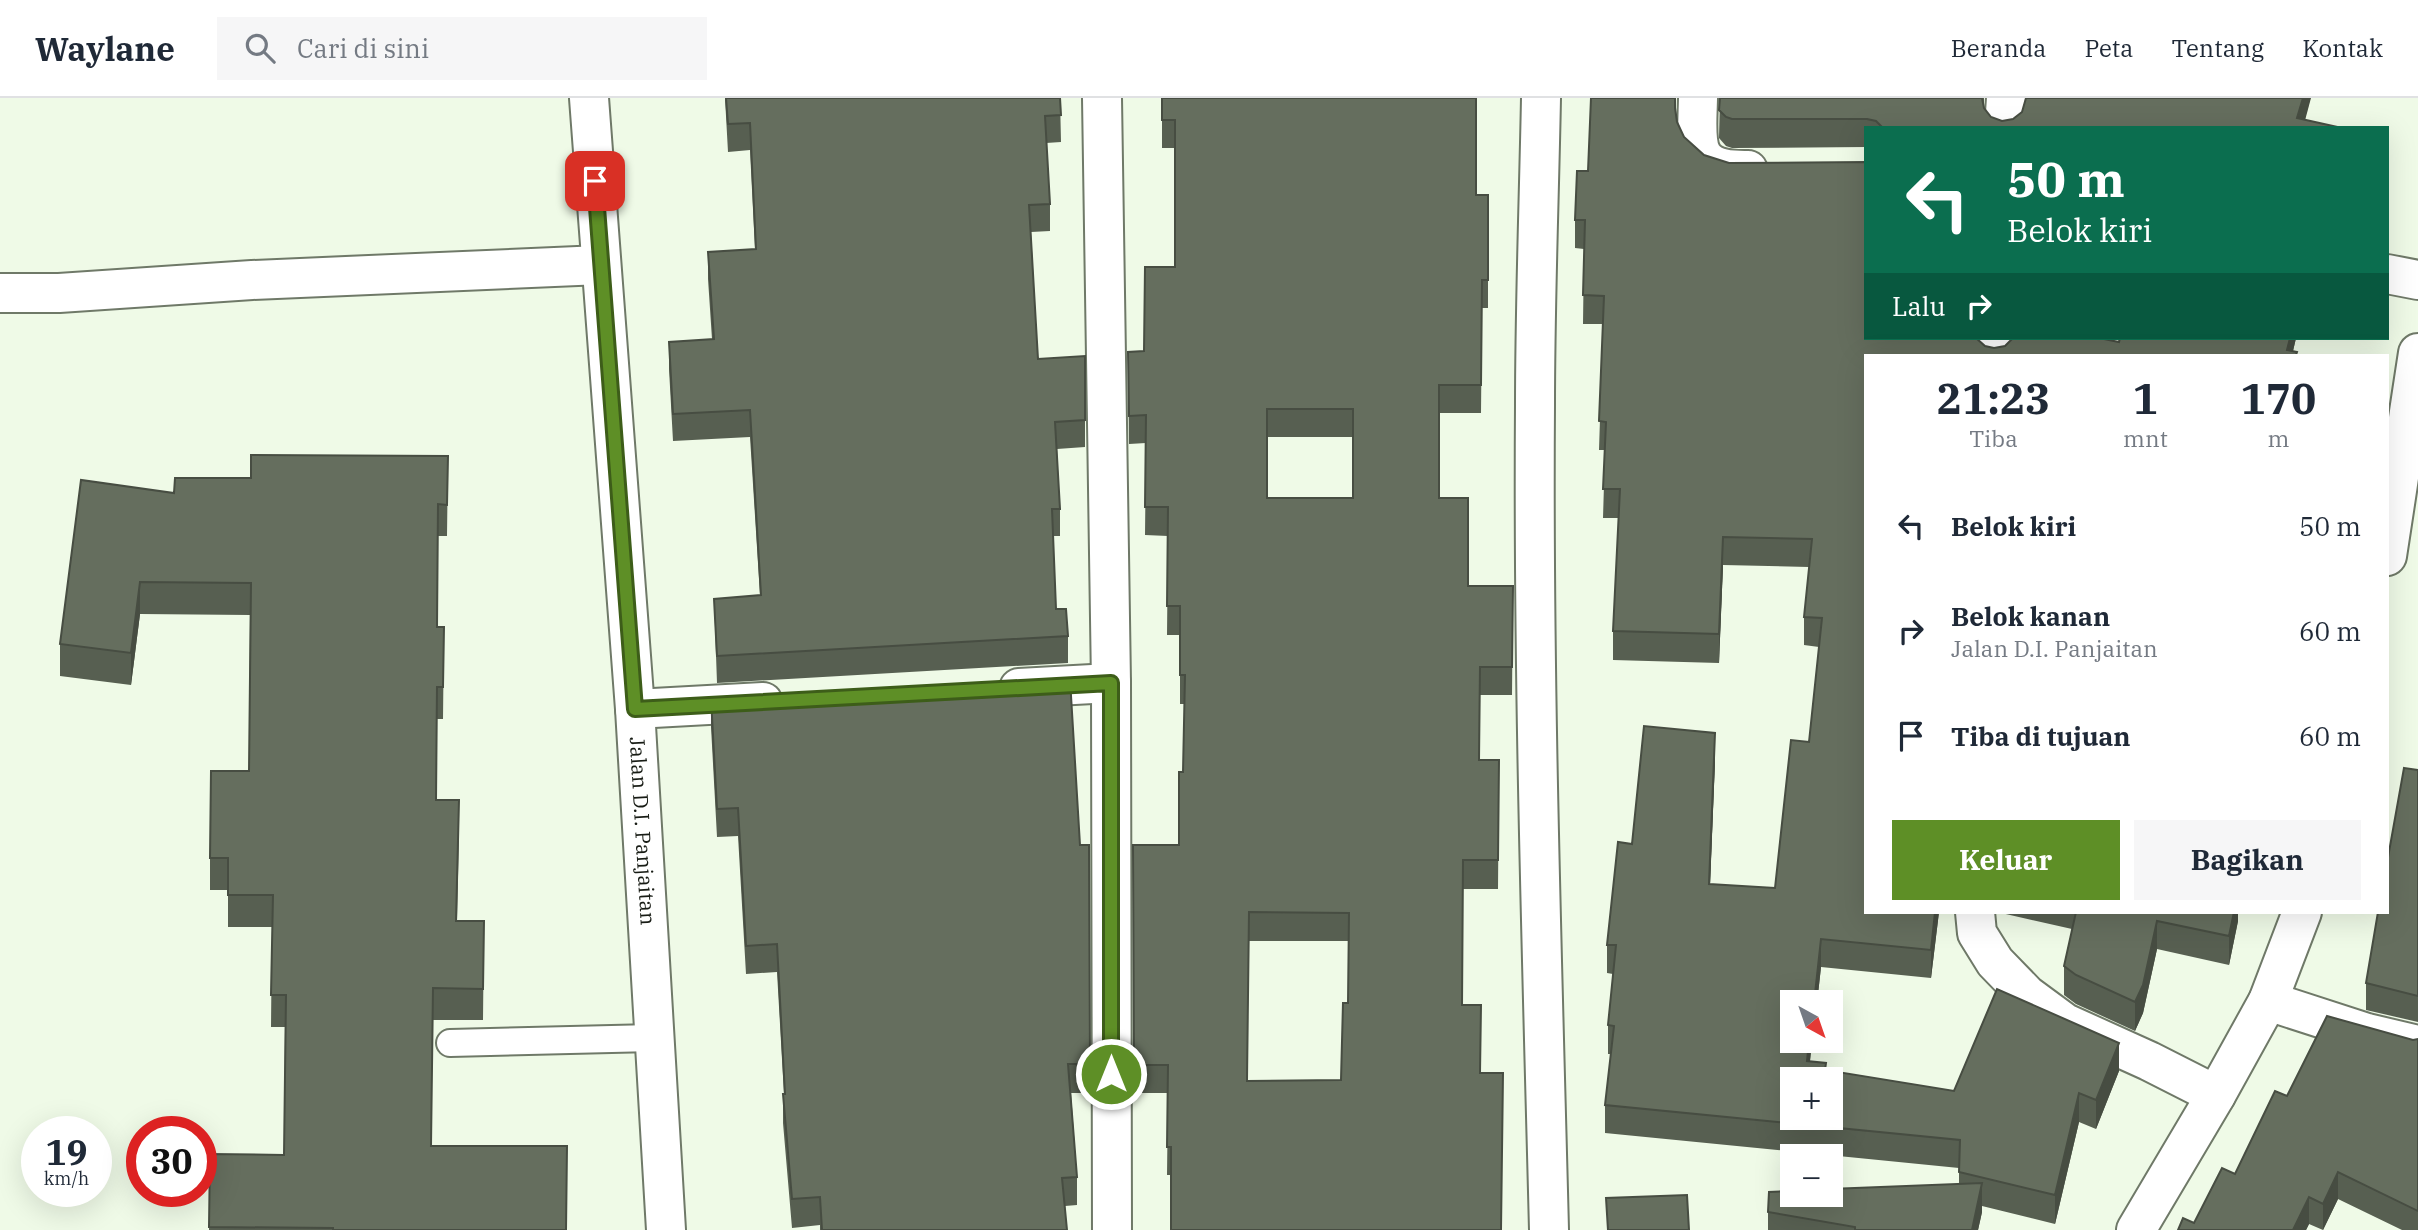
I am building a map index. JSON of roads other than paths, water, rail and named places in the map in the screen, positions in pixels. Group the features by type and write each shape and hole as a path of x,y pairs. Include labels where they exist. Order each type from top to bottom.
{"street":[{"name":"Jalan D.I. Panjaitan","path":"589,98 635,709 666,1230"},
{"path":"1102,98 1111,683 1112,1230"},
{"path":"1541,98 1535,404 1535,650 1541,1004 1549,1230"},
{"path":"1698,98 1697,141 1705,160 1714,167 1730,170 1782,169"},
{"path":"2004,126 2006,98"},
{"path":"0,293 59,293 252,280 601,265"},
{"path":"2389,274 2418,280"},
{"path":"2389,543 2418,353"},
{"path":"988,690 1111,683"},
{"path":"635,709 798,700"},
{"path":"1975,914 1977,933 1995,962 2036,1002 2065,1023 2149,1060 2216,1095"},
{"path":"2136,1230 2268,1001 2301,914"},
{"path":"2268,1001 2367,1033 2418,1045"}],"lane":[{"path":"450,1043 653,1038"}]}
